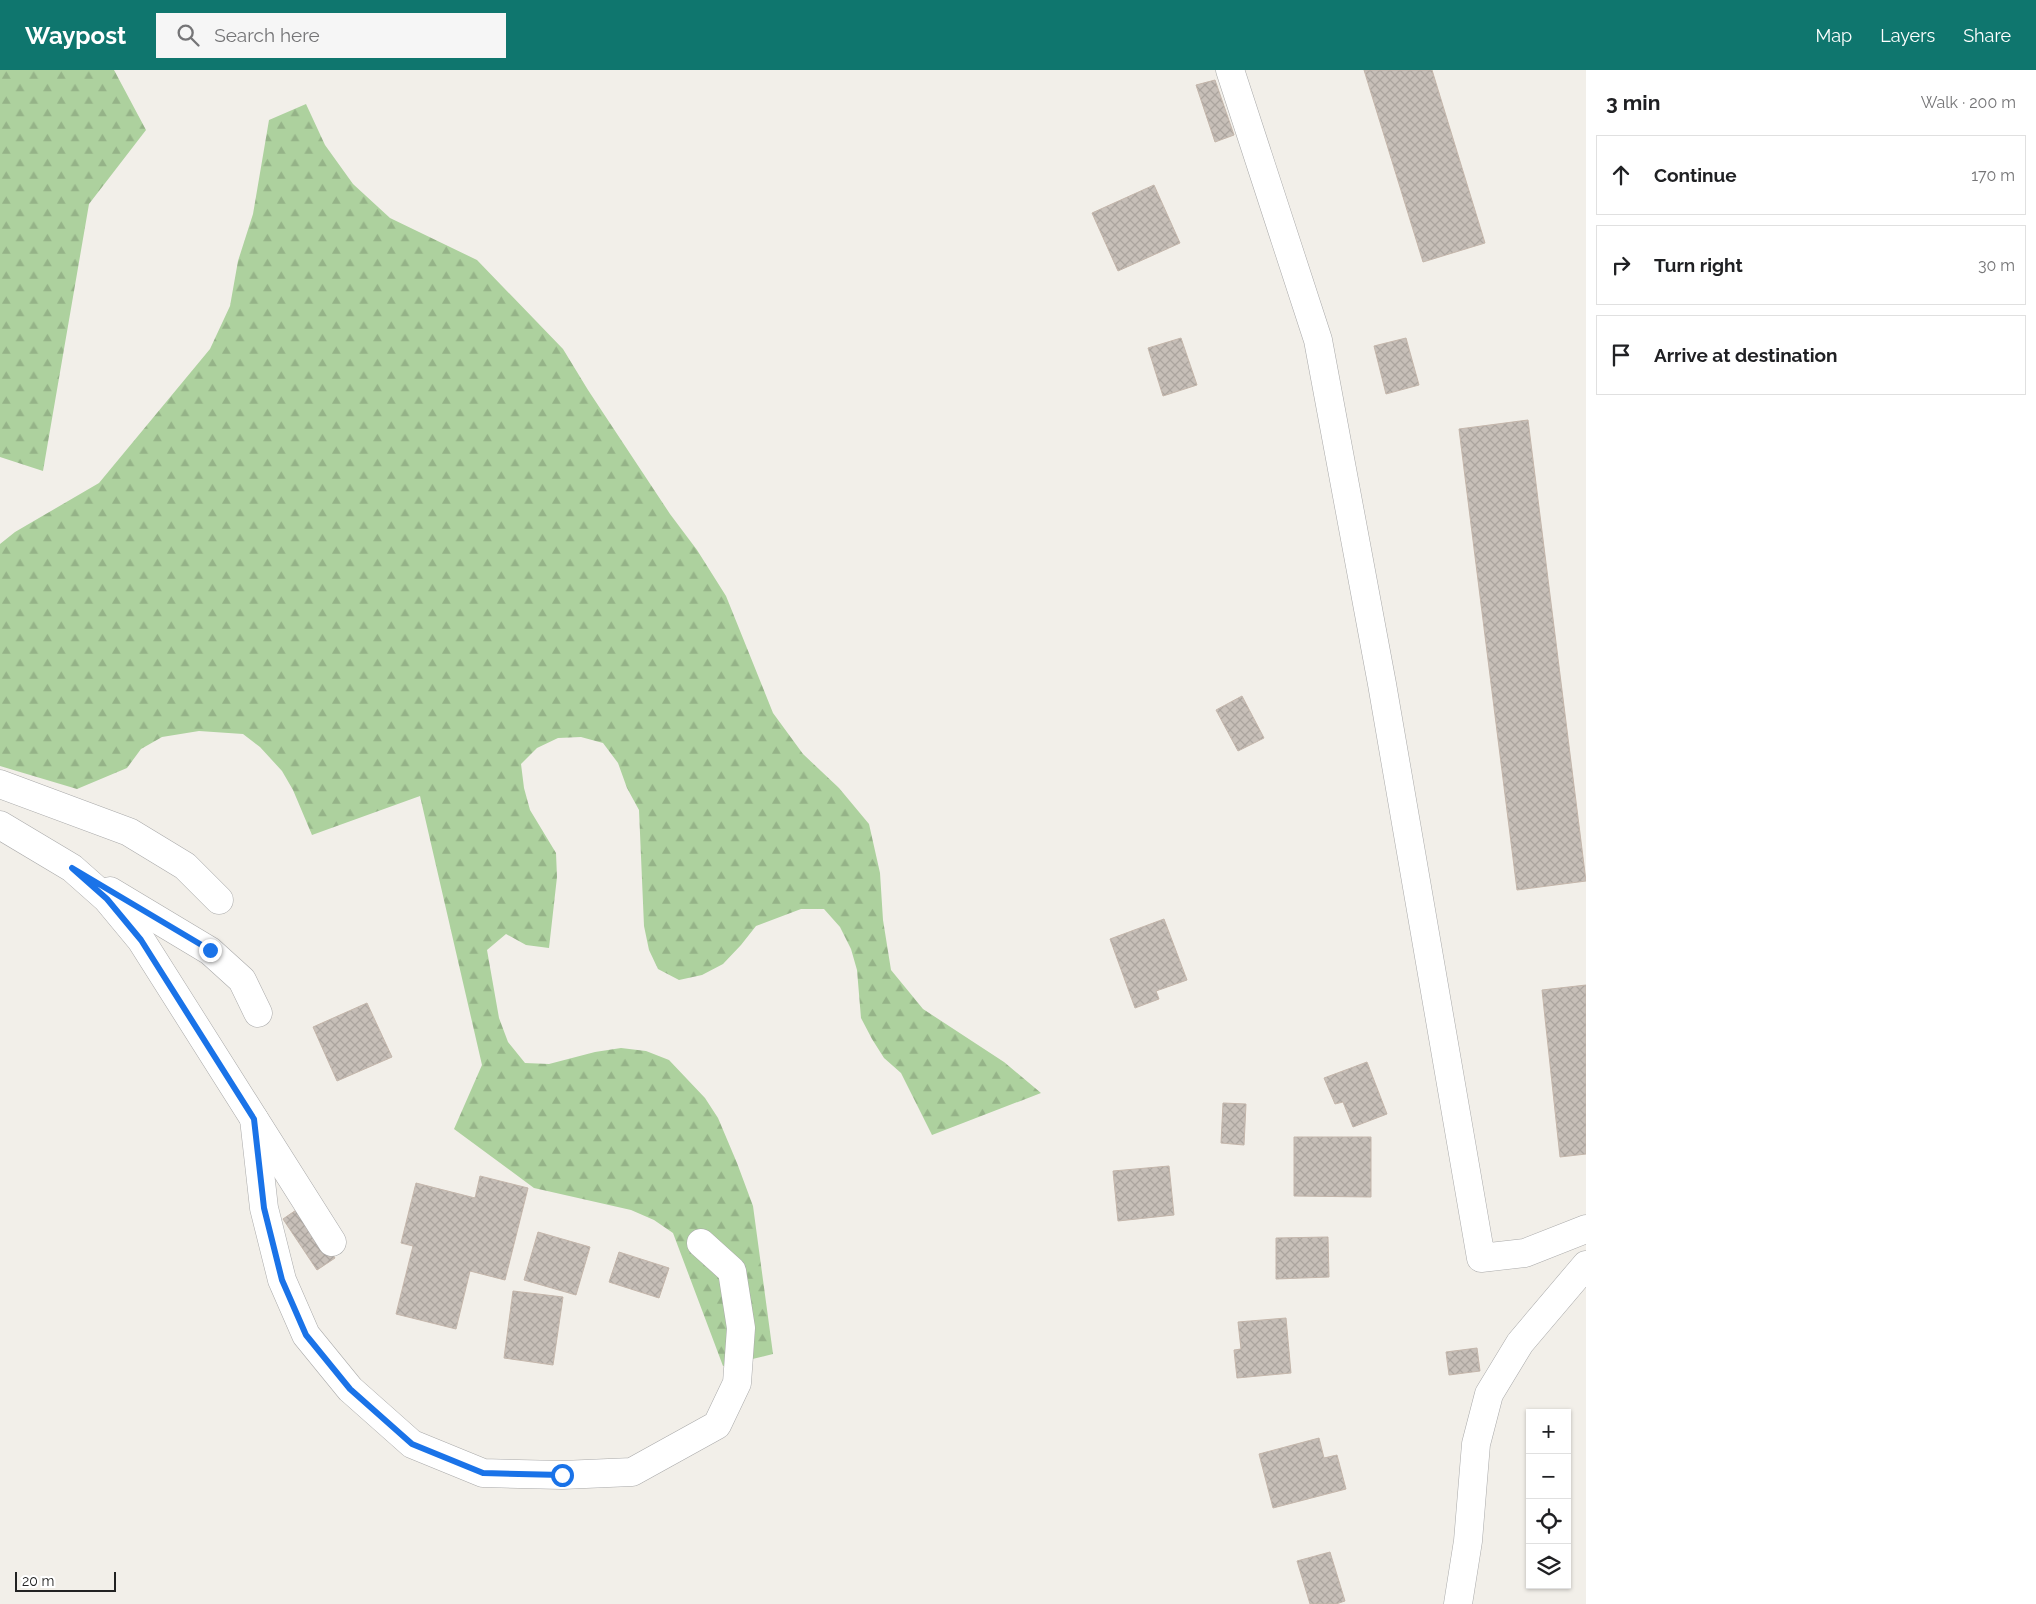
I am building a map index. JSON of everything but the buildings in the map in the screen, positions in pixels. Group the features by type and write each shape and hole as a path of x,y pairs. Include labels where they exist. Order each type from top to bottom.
{"street":[{"path":"1230,70 1318,340 1382,684 1481,1258 1525,1253 1586,1229"},
{"path":"0,784 129,832 185,866 219,900"},
{"path":"0,825 210,950 242,980 258,1013"},
{"path":"72,868 107,899 141,940 332,1242"},
{"path":"254,1119 264,1208 282,1280 306,1335 350,1389 412,1444 483,1473 562,1475 632,1472 717,1425 738,1383 741,1328 732,1271 701,1243"},
{"path":"1458,1604 1468,1540 1476,1444 1489,1394 1520,1343 1586,1265"}],"green space":[{"path":"0,70 114,70 146,130 89,204 43,471 0,457"},
{"path":"306,104 325,145 353,184 390,218 477,260 563,349 588,390 670,514 697,550 726,596 773,713 803,754 839,788 869,824 880,873 883,920 891,970 923,1009 1004,1062 1041,1093 932,1135 901,1073 884,1058 861,1018 857,970 851,949 840,927 824,909 801,909 756,926 723,964 702,975 679,980 658,969 649,950 644,926 639,810 627,788 618,763 603,743 581,737 558,738 537,748 521,764 524,788 530,810 556,853 557,877 549,948 526,945 506,934 487,950 499,1018 508,1042 525,1063 549,1064 595,1052 621,1048 646,1051 669,1060 705,1098 718,1118 753,1206 773,1354 723,1366 673,1233 654,1220 631,1210 534,1188 454,1129 482,1065 420,796 312,835 293,790 282,771 260,747 243,734 199,731 162,737 141,749 127,768 77,789 0,766 0,544 15,532 99,483 210,349 230,306 238,261 253,214 269,120"}],"route":[{"path":"210,950 72,868 107,899 141,940 254,1119 264,1208 282,1280 306,1335 350,1389 412,1444 483,1473 562,1475"}]}
